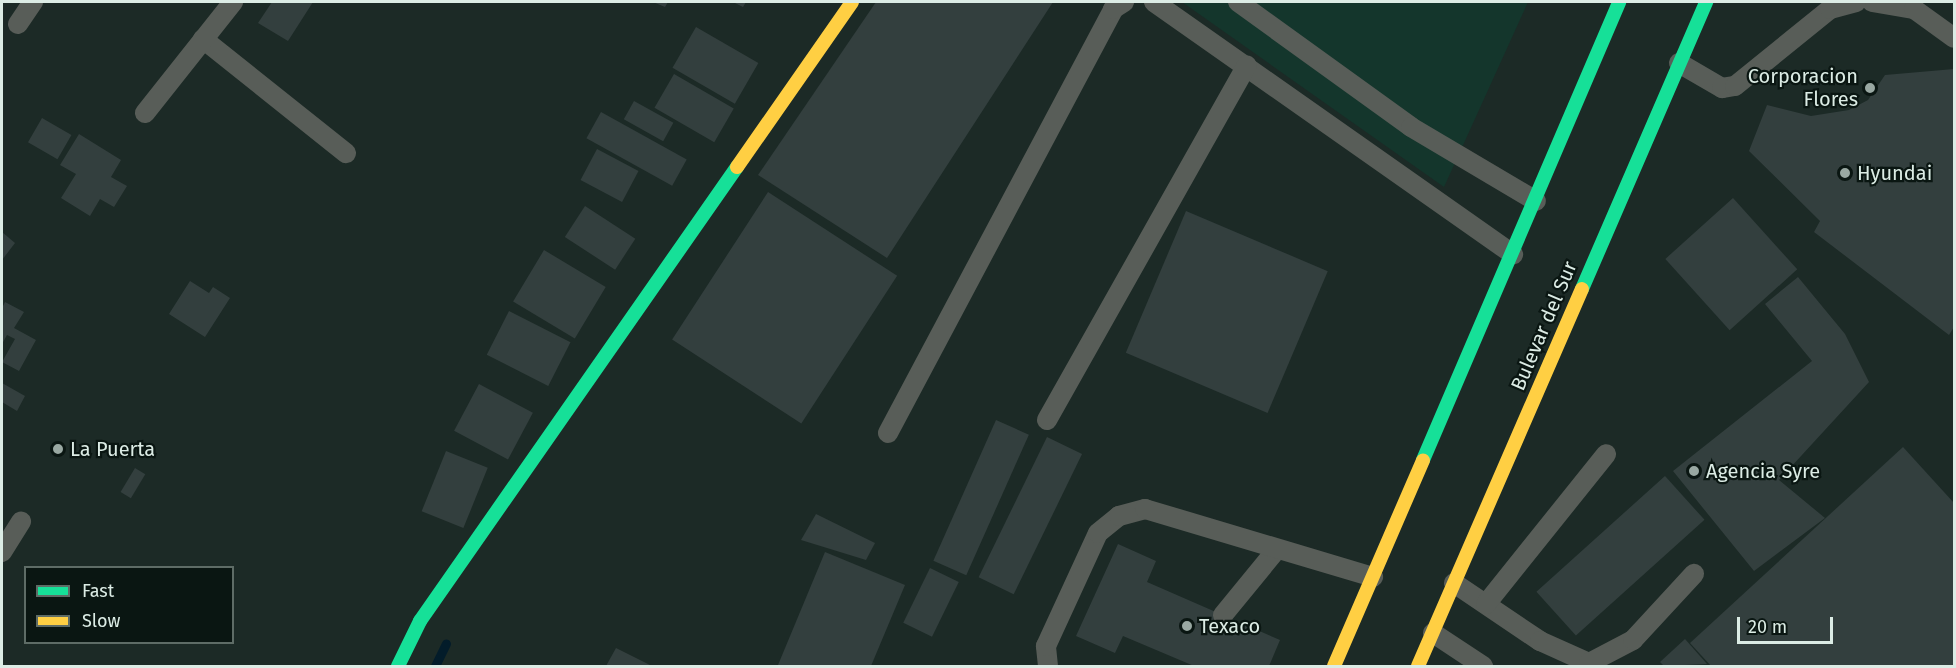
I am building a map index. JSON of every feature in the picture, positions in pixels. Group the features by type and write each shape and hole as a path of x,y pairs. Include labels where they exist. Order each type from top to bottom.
{"main road":[{"path":"398,666 420,621 852,2"},
{"path":"1334,666 1536,201 1619,2"},
{"name":"Bulevar del Sur","path":"1418,666 1706,2"},
{"path":"1695,25 1722,2"}],"lane":[{"path":"18,24 33,2"},
{"path":"145,113 233,2"},
{"path":"888,433 1113,9 1124,2"},
{"path":"1154,2 1247,65 1513,254"},
{"path":"1238,2 1411,127 1536,201"},
{"path":"1679,63 1722,88 1735,86 1830,9 1856,2"},
{"path":"1872,2 1914,9 1954,38"},
{"path":"203,39 346,153"},
{"path":"1047,420 1247,65"},
{"path":"1486,604 1606,454"},
{"path":"1048,666 1046,646 1098,533 1119,516 1144,509 1373,577"},
{"path":"2,552 21,522"},
{"path":"1223,615 1277,549"},
{"path":"1454,583 1540,640 1589,663 1633,640 1694,574"},
{"path":"1433,633 1483,666"}],"shaded area":[{"path":"1182,2 1528,2 1444,187"}],"building":[{"path":"272,2 313,2 288,41 258,23"},
{"path":"653,2 668,2 665,7"},
{"path":"733,2 746,2 743,7"},
{"path":"876,2 1053,2 887,258 758,175"},
{"path":"696,27 758,63 735,104 672,68"},
{"path":"1954,69 1954,327 1949,335 1814,232 1820,221 1749,151 1767,105 1811,116 1849,110 1868,100 1885,75"},
{"path":"674,74 734,108 714,142 654,108"},
{"path":"634,101 673,123 663,141 624,119"},
{"path":"601,112 687,160 672,186 586,138"},
{"path":"42,118 71,135 57,159 28,142"},
{"path":"79,134 121,160 111,177 127,186 114,207 100,199 90,216 61,198 76,174 60,165"},
{"path":"597,149 638,171 622,202 581,180"},
{"path":"768,192 897,276 801,423 672,340"},
{"path":"1733,198 1797,269 1730,330 1665,259"},
{"path":"585,206 635,239 615,270 565,237"},
{"path":"1186,211 1328,271 1268,413 1126,353"},
{"path":"2,232 15,243 2,260"},
{"path":"544,250 606,287 575,339 513,301"},
{"path":"1798,277 1845,334 1869,382 1779,480 1825,518 1754,571 1673,471 1812,361 1765,304"},
{"path":"190,281 209,293 213,287 230,298 205,337 169,314"},
{"path":"5,302 24,312 14,328 36,340 19,371 2,362 15,339 7,335 2,344 2,308"},
{"path":"509,311 570,342 548,386 487,355"},
{"path":"2,383 25,396 17,411 2,402"},
{"path":"479,384 533,413 508,459 454,431"},
{"path":"996,420 1029,435 966,575 933,561"},
{"path":"1047,437 1082,454 1014,594 979,577"},
{"path":"1903,447 1954,503 1954,666 1711,666 1690,643"},
{"path":"446,451 488,468 463,528 422,511"},
{"path":"135,468 145,474 131,498 121,492"},
{"path":"1665,476 1704,520 1576,636 1536,592"},
{"path":"816,514 875,543 866,560 801,540"},
{"name":"Texaco","path":"1118,544 1156,561 1147,582 1280,640 1269,666 1194,666 1123,636 1115,653 1076,636"},
{"path":"825,552 905,585 871,666 778,665"},
{"path":"930,568 959,582 932,637 903,623"},
{"path":"1685,639 1707,664 1664,666 1660,662"},
{"path":"616,648 652,666 606,666"}],"waterway":[{"path":"435,666 446,643"}],"traffic: fast":[{"path":"1423,460 1619,2"},
{"path":"1582,289 1706,2"},
{"path":"398,666 420,621 737,167"}],"traffic: slow":[{"path":"737,167 852,2"},
{"path":"1418,666 1582,289"},
{"path":"1334,666 1423,460"}],"place":[{"name":"Corporacion Flores","path":"1870,88"},
{"name":"Hyundai","path":"1845,173"},
{"name":"La Puerta","path":"58,449"},
{"name":"Agencia Syre","path":"1694,471"},
{"name":"Texaco","path":"1187,626"}]}
